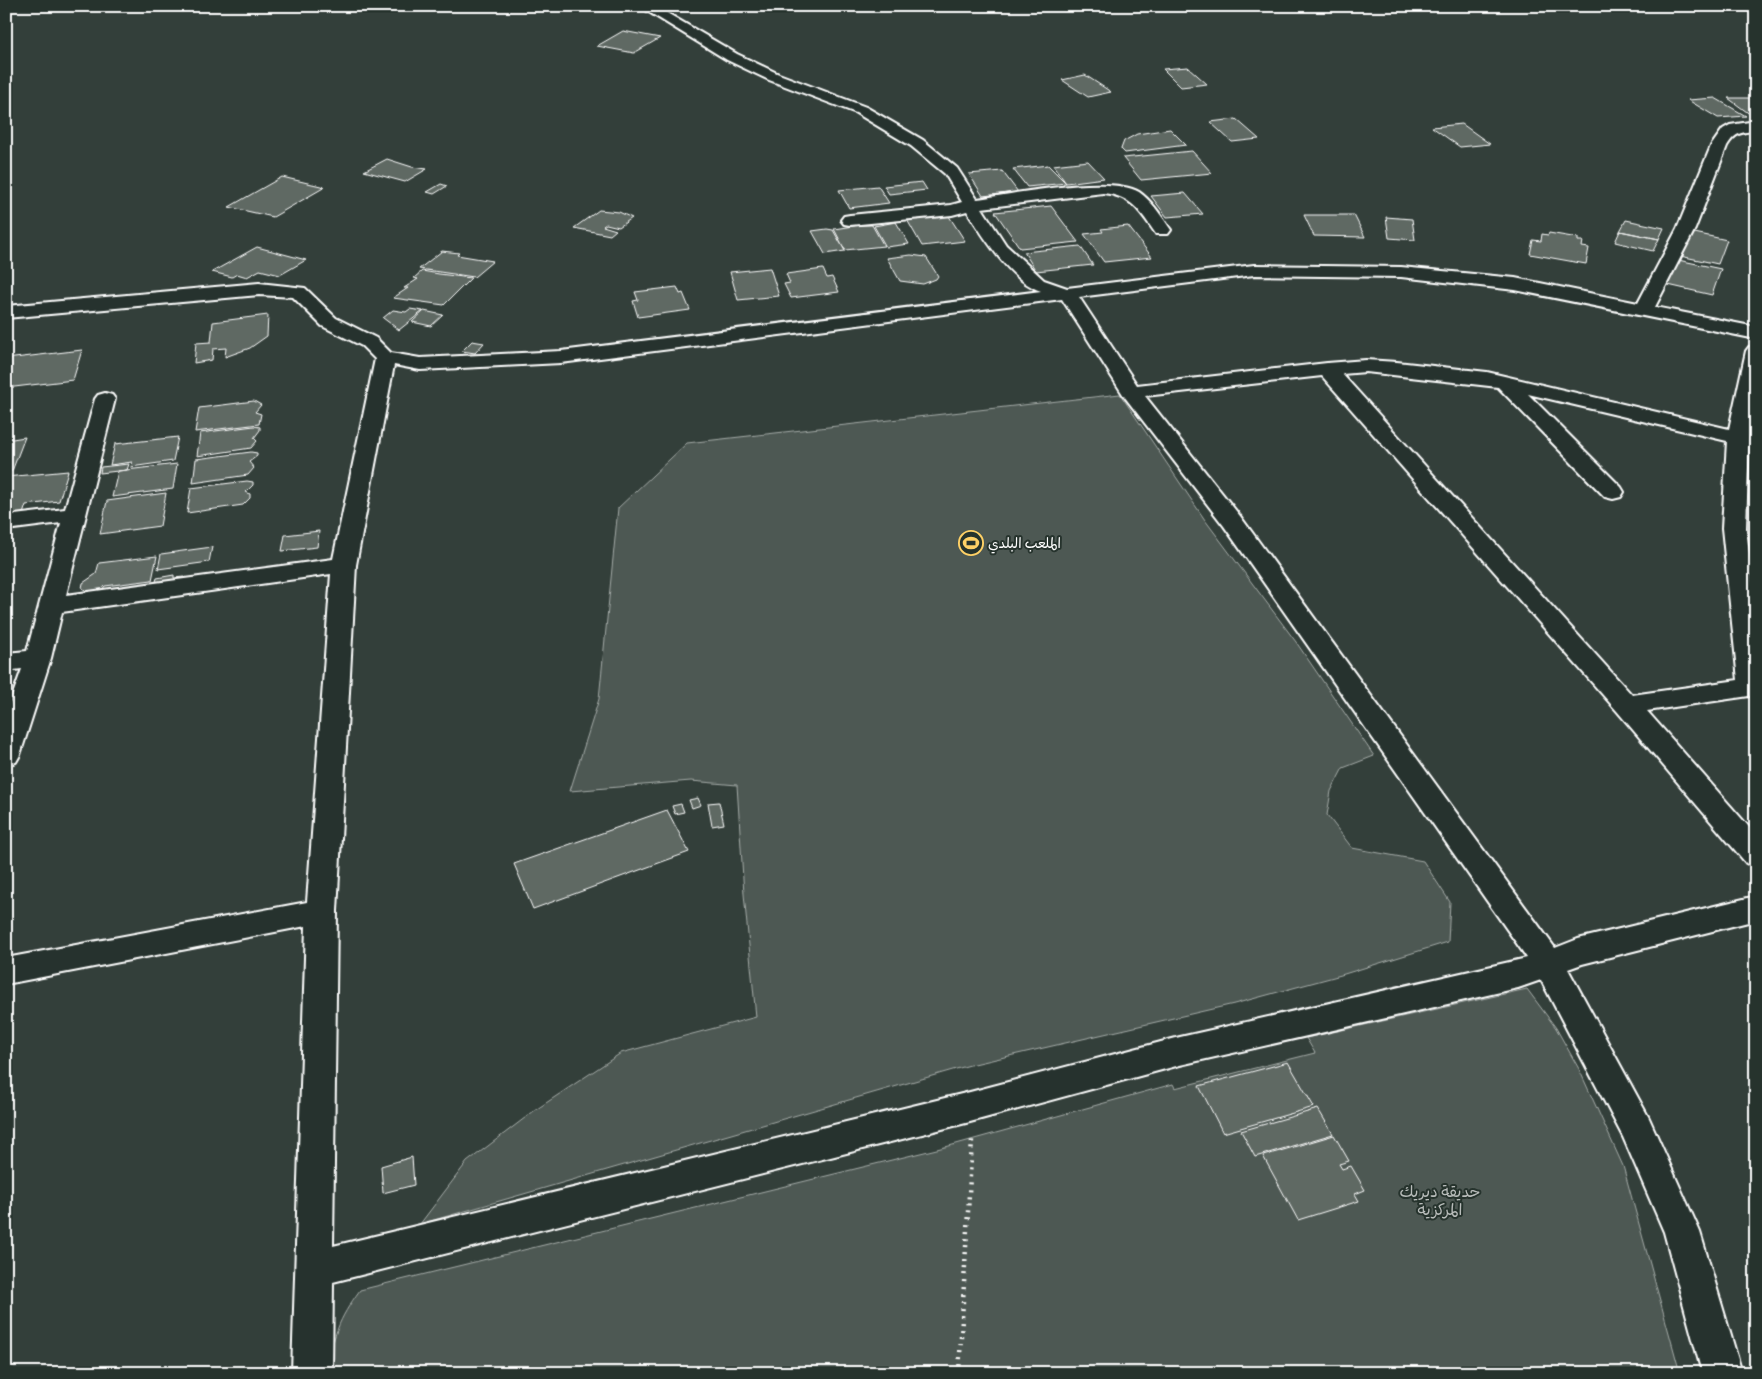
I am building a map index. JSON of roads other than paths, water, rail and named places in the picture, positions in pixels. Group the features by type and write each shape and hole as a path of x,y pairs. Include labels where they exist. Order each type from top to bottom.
{"street":[{"path":"645,6 732,57 774,77 861,110 917,143 951,171 999,248 1038,284 1068,294 1131,392 1238,530 1548,964 1637,1129 1682,1232 1722,1373"},
{"path":"1644,308 1686,229 1728,132 1735,128 1756,126"},
{"path":"850,220 952,210 973,204 1103,188 1120,189 1131,193 1162,230"},
{"path":"6,312 259,289 298,292 330,322 369,342 385,358 420,364 561,357 1254,270 1327,269 1402,272 1477,279 1554,290 1756,333"},
{"path":"1626,705 1754,686 1734,528 1738,437 1756,351"},
{"path":"312,1373 322,911 344,565 385,358"},
{"path":"1131,392 1327,369 1366,366 1396,368 1445,372 1505,382 1738,437"},
{"path":"1327,369 1626,705 1756,855"},
{"path":"1505,382 1613,492"},
{"path":"6,755 38,658 53,605 105,399"},
{"path":"6,523 76,514"},
{"path":"53,605 344,565"},
{"path":"6,662 38,658"},
{"path":"314,1269 970,1107 1180,1051 1518,975 1578,952 1756,908"},
{"path":"6,971 322,911"}],"place":[{"name":"الملعب البلدي","path":"971,543"}],"park label":[{"name":"حديقة ديريك المركزية","path":"1440,1200"}]}
